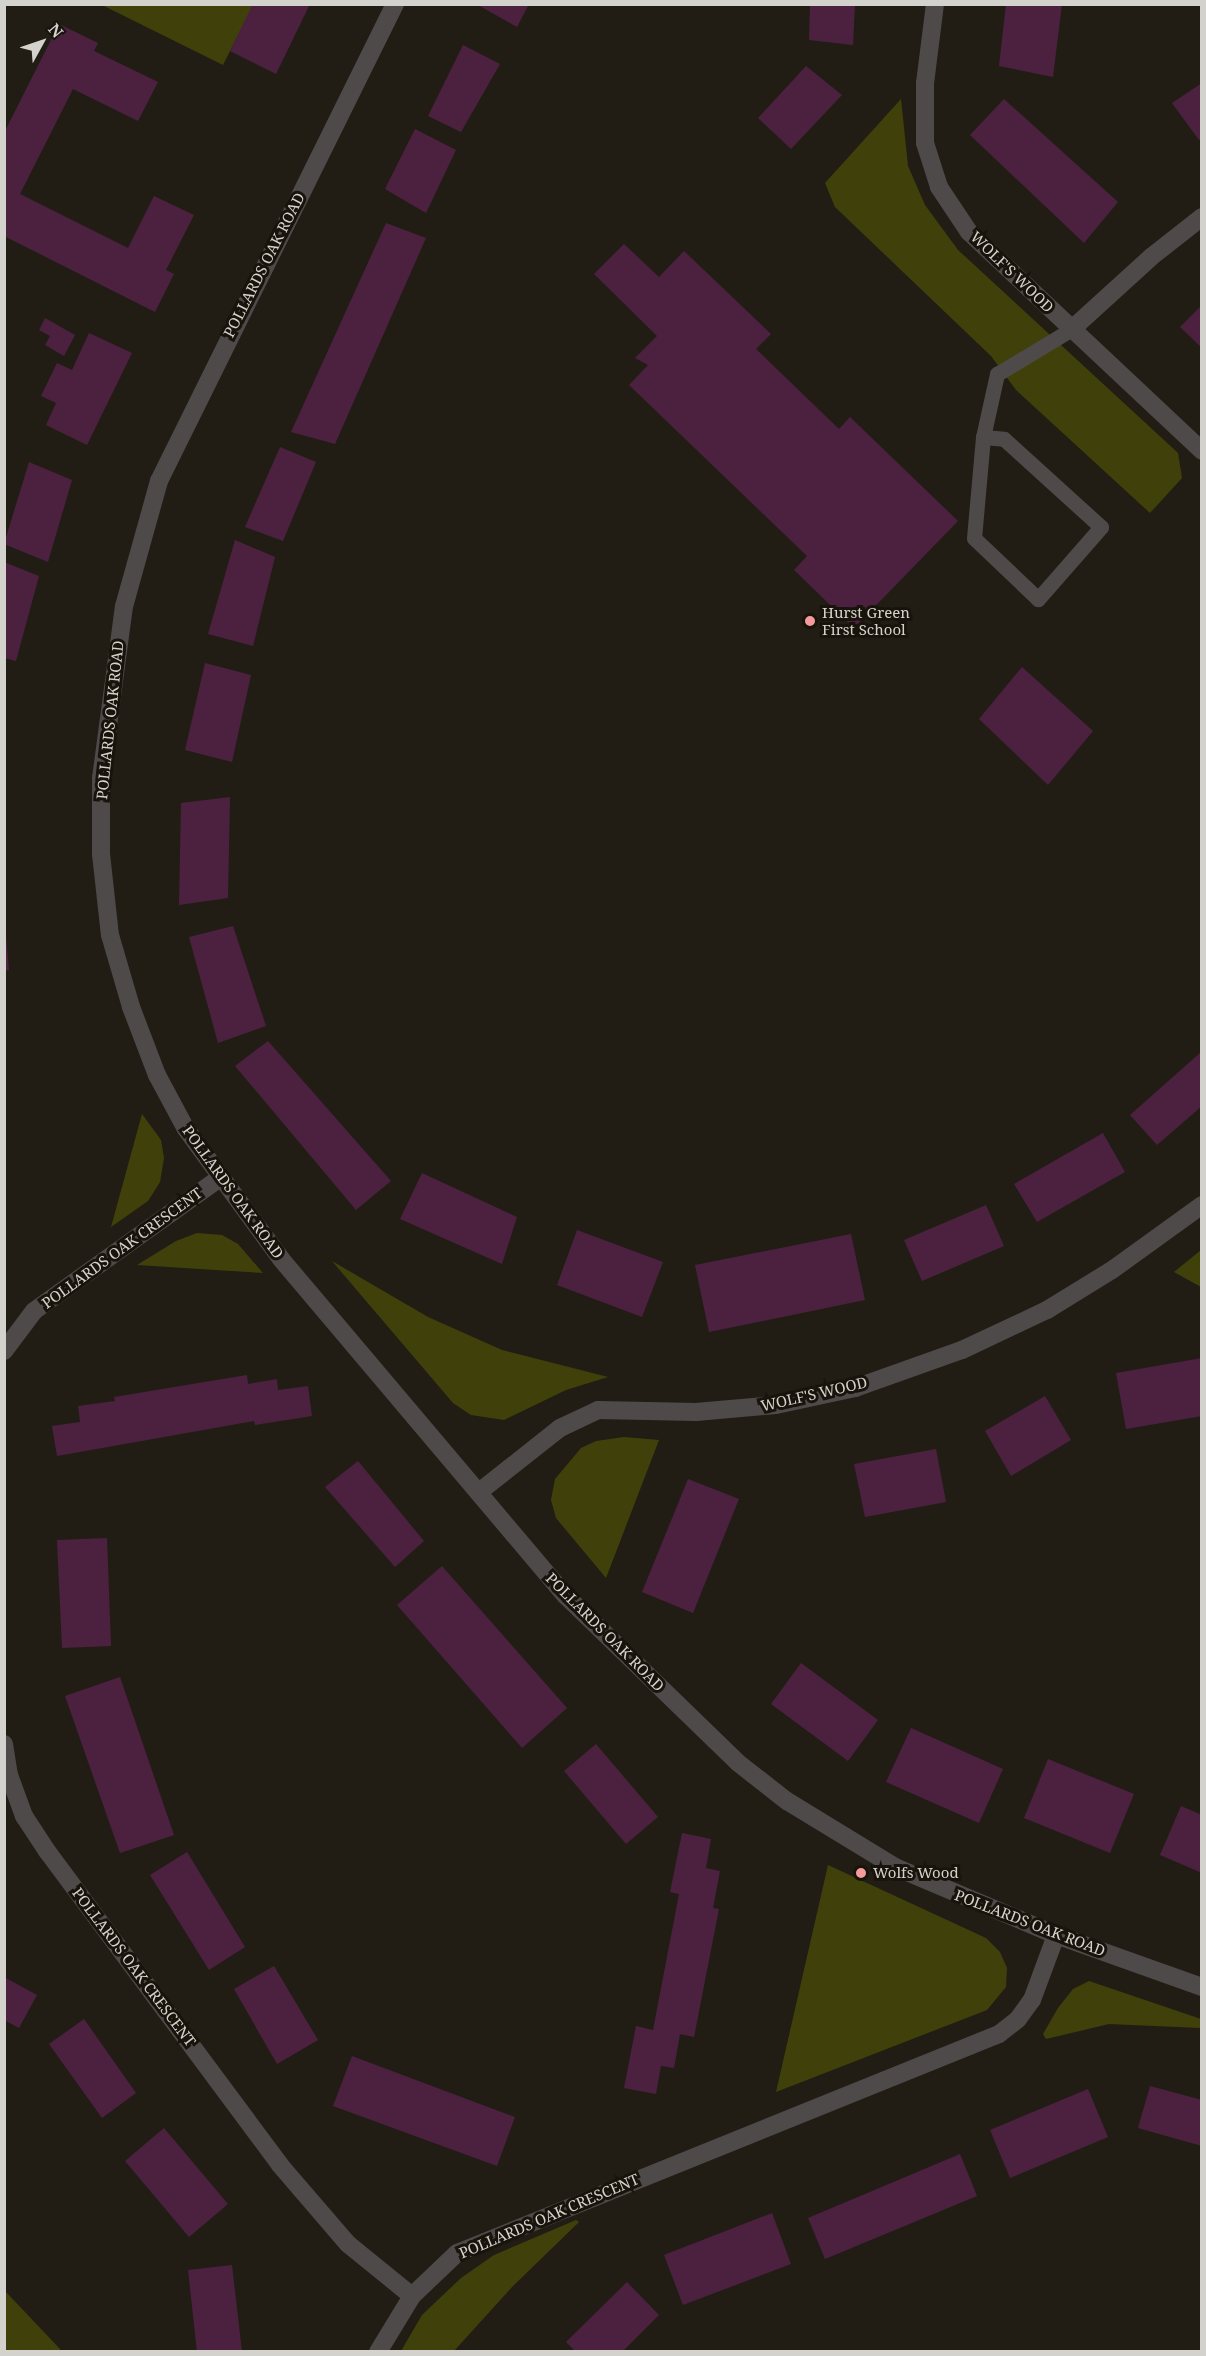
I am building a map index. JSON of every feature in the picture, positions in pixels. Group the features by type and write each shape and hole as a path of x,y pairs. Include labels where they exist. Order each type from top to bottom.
{"street":[{"name":"POLLARDS OAK ROAD","path":"395,4 159,481 139,542 112,675 101,778 100,854 110,936 130,1007 157,1075 186,1129 281,1259 566,1596 737,1762 787,1801 895,1868 1056,1935 1202,1987"},
{"name":"WOLF'S WOOD","path":"935,4 925,83 925,143 939,188 969,232 1202,451"},
{"path":"1072,329 1202,217"},
{"name":"POLLARDS OAK CRESCENT","path":"4,1351 34,1311 221,1177"},
{"name":"WOLF'S WOOD","path":"479,1492 560,1428 598,1410 696,1412 776,1405 855,1388 962,1350 1047,1310 1112,1270 1202,1205"},
{"name":"POLLARDS OAK CRESCENT","path":"4,1744 9,1775 24,1816 47,1851 280,2165 348,2244 412,2296 457,2253 999,2034 1018,2019 1032,2000 1056,1935"},
{"path":"378,2352 412,2296"}],"lane":[{"path":"984,437 1004,439 1101,527 1038,599 974,538 984,437 997,374 1072,329"}],"shaded area":[{"path":"102,5 253,5 223,65"},
{"path":"901,99 908,166 925,205 958,250 1178,453 1182,478 1150,513 1016,390 991,356 835,207 825,183"},
{"path":"142,1114 161,1140 164,1158 160,1182 148,1201 111,1227"},
{"path":"197,1233 222,1235 238,1244 263,1273 137,1265 176,1241"},
{"path":"1201,1250 1201,1287 1174,1272"},
{"path":"332,1261 428,1317 502,1350 608,1377 566,1390 504,1420 471,1415 453,1403"},
{"path":"624,1437 659,1440 606,1578 556,1518 551,1500 555,1479 581,1448 596,1441"},
{"path":"828,1865 986,1938 1000,1952 1007,1968 1006,1987 987,2010 776,2092"},
{"path":"1089,1981 1201,2019 1201,2028 1109,2024 1046,2039 1043,2034 1058,2008 1073,1989"},
{"path":"576,2220 579,2222 512,2287 454,2351 401,2351 422,2315 461,2278 494,2255"},
{"path":"5,2291 60,2349 60,2351 5,2351"}],"building":[{"path":"253,4 310,4 276,74 230,51"},
{"path":"476,4 529,4 517,27"},
{"path":"810,4 855,4 853,45 809,40"},
{"path":"1006,4 1062,4 1053,77 999,66"},
{"path":"59,24 98,43 94,51 158,82 138,121 73,89 20,194 128,248 154,196 194,215 166,270 174,274 155,312 4,236 4,133"},
{"path":"463,45 500,64 461,132 428,116"},
{"path":"806,66 842,95 791,149 758,118"},
{"path":"1202,83 1202,138 1199,140 1172,103"},
{"path":"1004,99 1118,202 1084,243 970,135"},
{"path":"415,129 456,150 426,213 385,189"},
{"path":"386,223 426,238 335,444 291,432"},
{"path":"624,244 659,277 684,251 771,334 756,349 839,429 850,417 958,521 854,628 794,570 807,556 629,385 648,365 635,358 657,336 594,274"},
{"path":"1202,305 1202,348 1180,327"},
{"path":"45,318 75,335 64,356 45,345 50,336 39,330"},
{"path":"89,333 132,353 87,445 46,425 56,403 41,396 57,363 72,370"},
{"path":"280,447 316,462 283,541 245,527"},
{"path":"29,462 72,480 48,562 4,544"},
{"path":"235,540 275,557 253,646 208,634"},
{"path":"4,562 39,576 16,661 4,658"},
{"path":"205,663 251,675 232,762 185,750"},
{"path":"1022,667 1093,731 1048,785 979,719"},
{"path":"230,797 228,898 179,905 181,803"},
{"path":"4,914 9,970 4,971"},
{"path":"233,926 266,1026 218,1043 189,937"},
{"path":"268,1041 391,1181 356,1210 235,1066"},
{"path":"1200,1053 1202,1106 1157,1145 1130,1115"},
{"path":"1103,1133 1125,1172 1037,1222 1014,1184"},
{"path":"422,1173 517,1217 502,1264 400,1219"},
{"path":"986,1205 1004,1246 922,1281 904,1240"},
{"path":"577,1230 663,1262 642,1317 557,1285"},
{"path":"851,1234 865,1300 709,1332 695,1265"},
{"path":"1202,1358 1202,1416 1126,1429 1116,1373"},
{"path":"247,1375 248,1384 277,1379 278,1390 308,1386 312,1416 255,1425 254,1421 57,1456 52,1426 80,1422 78,1406 115,1401 114,1397"},
{"path":"1045,1396 1071,1440 1011,1476 985,1431"},
{"path":"936,1449 946,1502 865,1517 854,1464"},
{"path":"358,1461 424,1541 395,1567 325,1487"},
{"path":"688,1479 739,1499 693,1613 642,1592"},
{"path":"107,1538 111,1646 62,1648 57,1540"},
{"path":"442,1566 567,1708 522,1748 397,1605"},
{"path":"801,1663 878,1720 848,1761 771,1704"},
{"path":"120,1677 174,1835 120,1853 65,1696"},
{"path":"911,1728 1003,1769 979,1823 886,1782"},
{"path":"596,1744 658,1817 626,1844 564,1771"},
{"path":"1048,1759 1134,1794 1110,1853 1024,1818"},
{"path":"1181,1806 1202,1815 1202,1873 1160,1855"},
{"path":"682,1833 711,1839 706,1868 720,1871 713,1908 719,1909 694,2037 680,2034 674,2068 661,2066 656,2094 624,2088 636,2026 653,2030 679,1894 670,1892"},
{"path":"187,1852 245,1947 209,1970 150,1875"},
{"path":"274,1966 318,2040 277,2064 234,1989"},
{"path":"4,1977 37,1995 19,2028 4,2020"},
{"path":"84,2019 136,2093 102,2118 49,2044"},
{"path":"352,2056 515,2117 497,2166 333,2106"},
{"path":"1150,2086 1202,2100 1202,2146 1138,2128"},
{"path":"1088,2089 1108,2137 1010,2178 990,2130"},
{"path":"164,2128 228,2204 189,2237 125,2161"},
{"path":"960,2154 977,2196 825,2259 808,2218"},
{"path":"772,2213 791,2264 683,2305 664,2255"},
{"path":"232,2265 242,2352 197,2352 188,2270"},
{"path":"627,2282 659,2315 622,2352 576,2352 566,2342"}],"place":[{"name":"Hurst Green First School","path":"810,621"},
{"name":"Wolfs Wood","path":"861,1873"}]}
